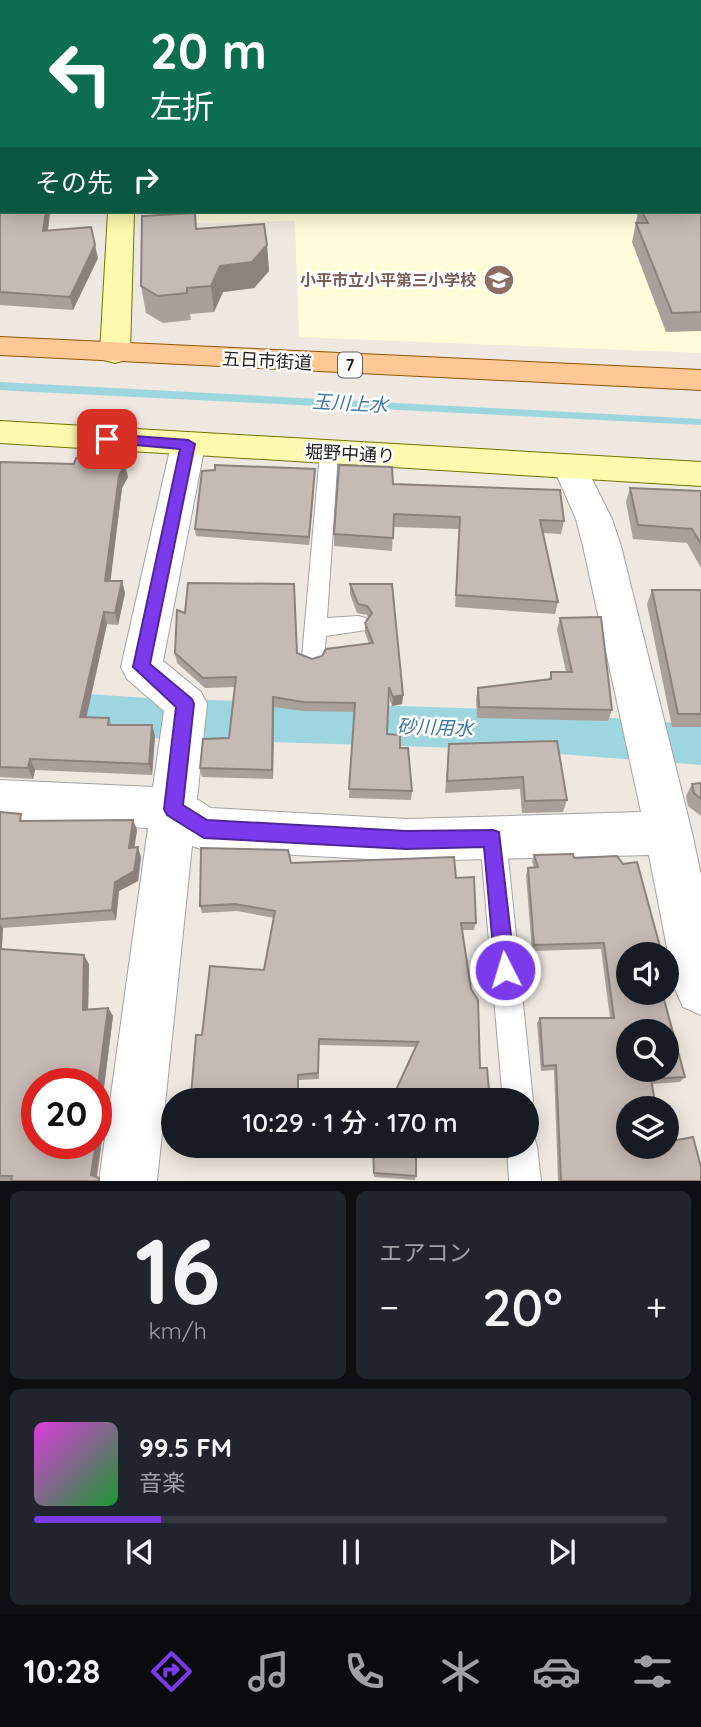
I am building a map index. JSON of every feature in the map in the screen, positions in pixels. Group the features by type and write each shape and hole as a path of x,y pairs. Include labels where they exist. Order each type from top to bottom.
{"main road":[{"name":"五日市街道","path":"0,346 701,380"}],"street":[{"path":"115,353 121,214"},
{"name":"堀野中通り","path":"0,432 701,474"},
{"path":"128,1181 184,721 141,667 188,444"},
{"path":"570,467 594,519 669,833 701,989"},
{"path":"0,800 173,809 204,829 406,840 669,833"}],"lane":[{"path":"313,657 329,453"},
{"path":"316,628 358,624"},
{"path":"493,838 516,1088"},
{"path":"523,1158 525,1181"}],"shaded area":[{"name":"小平市立小平第三小学校","path":"147,214 701,214 701,353 299,337 295,221 146,224"}],"water":[{"name":"玉川上水","path":"0,382 701,419 701,425 15,391 0,390"}],"building":[{"path":"0,214 46,214 43,231 91,227 95,245 70,297 0,292"},
{"path":"195,214 196,229 264,224 267,245 252,262 220,266 211,286 187,288 187,293 158,296 141,286 142,216"},
{"path":"643,214 701,214 701,312 672,313 636,223 648,223"},
{"path":"76,458 125,464 119,476 105,581 122,581 115,613 104,612 80,717 109,718 108,725 152,725 149,764 30,759 28,768 0,767 0,462 74,464"},
{"path":"215,465 315,469 309,537 195,529 202,471 215,470"},
{"path":"339,465 392,467 393,484 560,490 564,521 540,520 558,602 456,595 460,517 394,514 393,538 334,534"},
{"path":"630,488 701,491 701,544 692,529 638,525"},
{"path":"188,583 294,584 297,653 312,659 322,656 326,649 373,643 365,623 372,613 367,606 358,604 350,584 392,584 403,695 393,697 389,687 387,734 400,735 400,748 408,748 412,791 349,789 355,703 303,702 273,697 272,770 200,768 203,739 229,738 236,677 203,678 175,653 177,610 185,613"},
{"path":"652,590 701,590 701,714 678,714"},
{"path":"601,617 612,710 479,707 478,688 551,679 551,672 572,672 560,618"},
{"path":"557,741 567,800 525,801 523,777 447,781 449,744"},
{"path":"701,783 701,799 694,793 692,784"},
{"path":"0,812 21,814 20,821 133,820 129,848 138,847 134,871 115,882 112,910 0,919"},
{"path":"201,848 288,850 291,863 454,857 456,878 474,877 476,923 461,923 471,989 478,1000 480,1068 487,1068 489,1088 397,1088 418,1042 319,1039 318,1073 298,1075 298,1088 192,1088 196,1035 202,1035 210,966 264,970 275,911 235,904 200,906"},
{"path":"573,854 574,858 617,856 623,864 637,862 659,942 616,942 616,1005 666,1005 669,1019 616,1019 616,1082 652,1082 654,1096 616,1096 616,1159 679,1159 679,1140 693,1137 701,1167 701,1181 561,1181 556,1065 543,1066 540,1018 614,1018 604,943 534,945 528,868 538,867 534,855"},
{"path":"0,949 84,955 83,1010 108,1008 100,1068 21,1068 21,1159 94,1159 91,1175 99,1178 99,1181 11,1181 12,1176 0,1176"},
{"path":"679,1055 685,1077 679,1077"},
{"path":"373,1158 416,1158 416,1176 374,1173"}],"waterway":[{"name":"砂川用水","path":"0,707 147,718 494,729 701,745"}],"place":[{"name":"小平市立小平第三小学校","path":"499,280"}],"route":[{"path":"107,439 188,444 141,667 186,704 173,809 204,829 406,840 493,838 505,970"}]}
